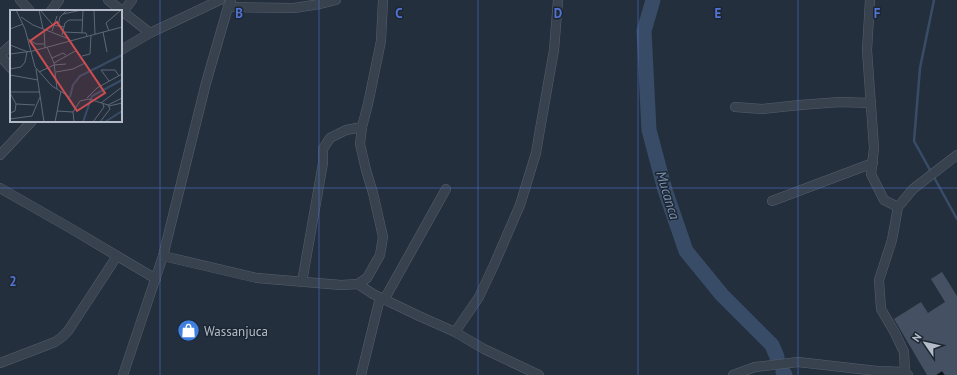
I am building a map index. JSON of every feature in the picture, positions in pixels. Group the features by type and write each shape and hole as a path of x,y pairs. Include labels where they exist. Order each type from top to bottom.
{"street":[{"path":"20,0 29,10"},
{"path":"52,10 59,0"},
{"path":"108,0 120,10"},
{"path":"132,0 123,12 150,33"},
{"path":"122,49 150,33 220,0"},
{"path":"123,375 163,256 206,83 230,4 294,8 336,0"},
{"path":"163,256 257,278 341,285 358,284 367,278 380,255 384,237 360,144 362,127 381,41 383,0"},
{"path":"455,332 479,297 520,205 536,153 554,50 558,0"},
{"path":"870,0 867,50 874,148 872,174 884,200 898,207"},
{"path":"10,46 0,56 10,67"},
{"path":"735,107 762,109 840,102 871,103"},
{"path":"0,155 31,122"},
{"path":"302,282 323,163 323,149 330,138 346,130 362,127"},
{"path":"733,375 755,367 798,362 906,373 904,352 881,309 879,280 892,240 898,207 913,189 957,155"},
{"path":"772,201 873,163"},
{"path":"0,188 156,278"},
{"path":"361,375 382,299 446,189"},
{"path":"0,363 55,342 62,337 68,331 117,256"},
{"path":"358,284 382,299 455,332 484,349 539,375"},
{"path":"365,360 368,375"}],"building":[{"path":"942,272 957,296 957,375 945,375 942,371 936,375 927,375 894,319 921,302 928,313 945,302 931,279"}],"waterway":[{"name":"Mucanca","path":"653,0 644,31 649,130 665,190 686,251 722,295 772,345 777,357"},
{"path":"934,0 920,68 914,141 957,219"}],"place":[{"name":"Wassanjuca","path":"188,331"}]}
